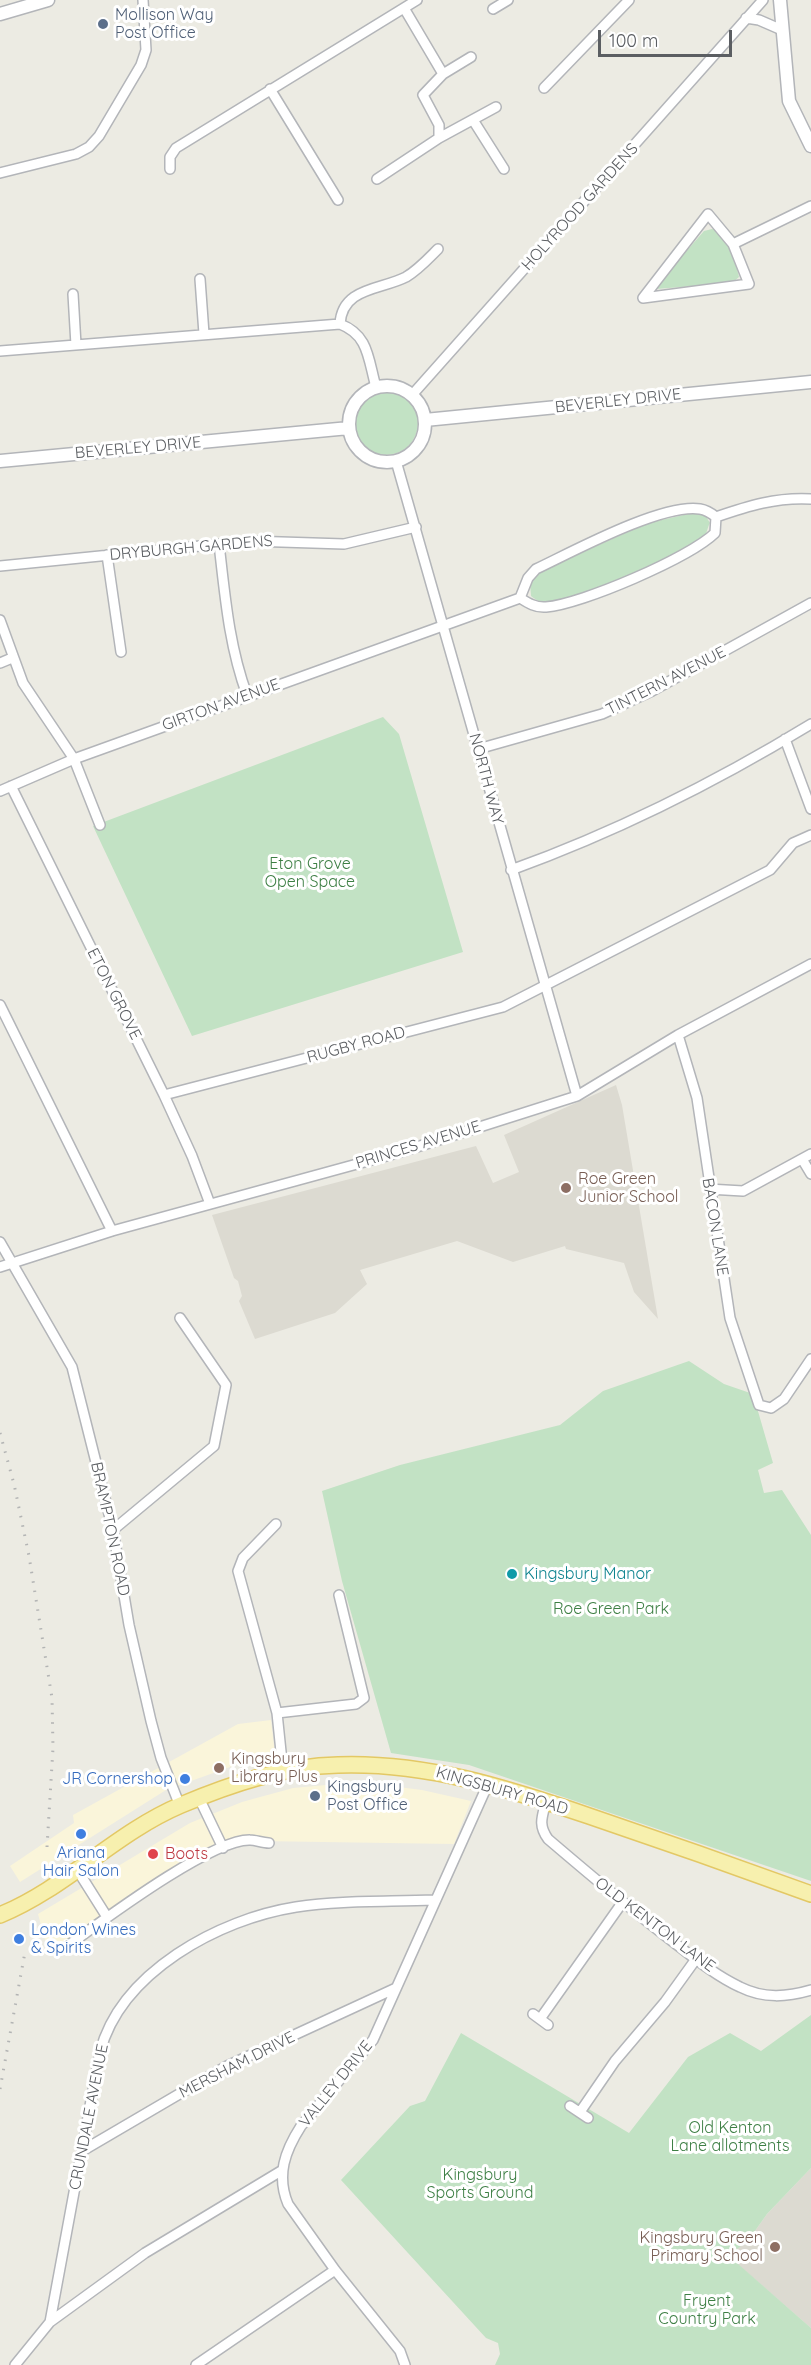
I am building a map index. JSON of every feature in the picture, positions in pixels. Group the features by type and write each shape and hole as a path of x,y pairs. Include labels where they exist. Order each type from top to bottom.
{"main road":[{"name":"KINGSBURY ROAD","path":"0,1915 42,1895 127,1835 180,1806 233,1784 283,1771 367,1764 438,1771 488,1784 811,1893"}],"street":[{"path":"0,14 48,0"},
{"path":"0,173 76,154 89,147 99,136 141,65 146,50 146,26 141,12 143,0"},
{"path":"170,169 170,157 176,148 417,0"},
{"path":"493,9 508,0"},
{"path":"544,88 629,0"},
{"name":"HOLYROOD GARDENS","path":"412,395 763,0"},
{"path":"780,0 789,101 811,146"},
{"path":"404,8 443,74"},
{"path":"746,18 759,20 782,30"},
{"path":"439,138 439,125 423,94 443,74 471,57"},
{"path":"270,89 338,200"},
{"path":"377,179 439,138 495,107"},
{"path":"473,120 504,169"},
{"path":"733,244 811,206"},
{"path":"708,214 733,244 749,285 643,298 708,214"},
{"path":"340,324 345,304 357,294 380,284 403,279 414,272 438,249"},
{"path":"200,279 204,334"},
{"path":"73,294 76,345"},
{"path":"0,351 340,324 354,329 362,337 376,387"},
{"name":"BEVERLEY DRIVE","path":"426,420 811,382"},
{"path":"376,387 396,387 412,395 422,407 426,420 423,439 413,453 396,461 382,463 366,457 356,448 349,428 352,407 365,393 376,387"},
{"name":"BEVERLEY DRIVE","path":"0,461 349,428"},
{"name":"NORTH WAY","path":"396,461 577,1096"},
{"path":"716,517 715,533 705,542 657,568 594,593 547,607 536,606 520,598 528,578 536,569 646,520 692,508 701,509 716,517 785,497 811,499"},
{"name":"DRYBURGH GARDENS","path":"0,566 219,544 284,540 344,544 416,527"},
{"path":"219,544 229,633 235,662 248,695"},
{"path":"107,555 121,652"},
{"name":"GIRTON AVENUE","path":"0,791 74,759 520,598"},
{"name":"TINTERN AVENUE","path":"478,749 602,714 652,692 811,603"},
{"path":"0,620 23,683 74,759 100,825"},
{"path":"0,663 12,658"},
{"path":"512,870 563,851 731,772 811,724"},
{"path":"785,740 811,809"},
{"name":"ETON GROVE","path":"10,786 164,1095 192,1156 210,1204"},
{"name":"RUGBY ROAD","path":"164,1095 503,1006 770,870 793,843 811,835"},
{"name":"PRINCES AVENUE","path":"0,1267 112,1231 401,1152 577,1096 678,1035 811,964"},
{"path":"0,1005 112,1231"},
{"name":"BACON LANE","path":"678,1035 697,1098 708,1189 730,1318 759,1405 771,1408 784,1399 811,1359"},
{"path":"708,1189 727,1192 743,1191 807,1157 811,1174"},
{"name":"BRAMPTON ROAD","path":"0,1242 72,1367 113,1530 129,1625 160,1758 180,1806"},
{"path":"113,1530 214,1446 226,1385 180,1318"},
{"path":"276,1524 243,1558 238,1571 277,1713 283,1771"},
{"path":"277,1713 351,1705 360,1703 364,1698 339,1594"},
{"name":"VALLEY DRIVE","path":"281,2171 292,2140 301,2126 373,2040 488,1784"},
{"path":"199,1798 223,1848"},
{"name":"OLD KENTON LANE","path":"546,1802 540,1822 542,1831 622,1903 696,1959 741,1988 772,1996 789,1996 811,1990"},
{"path":"66,1947 107,1917 192,1863 223,1848 248,1840 269,1843"},
{"path":"78,1871 107,1917"},
{"name":"CRUNDALE AVENUE","path":"50,2322 106,2030 120,2006 162,1966 196,1943 264,1914 297,1907 434,1900"},
{"path":"548,2025 536,2017 622,1903"},
{"path":"579,2112 615,2061 665,2002 696,1959"},
{"name":"MERSHAM DRIVE","path":"82,2151 228,2066 396,1988"},
{"path":"570,2106 588,2118"},
{"path":"15,2365 50,2322 145,2253 281,2171 288,2204 335,2270 400,2351 405,2365"},
{"path":"196,2365 335,2270"}],"shaded area":[{"path":"616,1085 622,1105 658,1319 634,1292 624,1263 566,1249 565,1246 513,1262 457,1241 360,1270 367,1284 335,1313 255,1339 239,1301 242,1296 238,1281 234,1278 212,1215 476,1146 493,1183 519,1172 504,1135"},
{"path":"271,1720 275,1755 244,1762 166,1790 20,1882 10,1866 74,1823 73,1815 238,1724"},
{"path":"359,1782 422,1790 471,1801 454,1844 257,1841 218,1850 157,1881 65,1952 47,1947 38,1914 190,1823 242,1802 293,1788"},
{"name":"Kingsbury Green Primary School","path":"811,2168 811,2328 728,2256 750,2238 767,2214"}],"green space":[{"path":"718,230 733,253 739,277 732,283 656,289 656,286 704,231"},
{"path":"386,391 404,397 412,405 418,423 412,441 404,449 386,455 368,449 360,441 354,423 360,405 368,397"},
{"path":"697,512 705,515 710,523 705,536 679,553 630,575 560,600 545,603 531,596 530,583 540,571 648,523"},
{"name":"Eton Grove Open Space","path":"383,717 399,734 463,952 192,1036 93,826"},
{"name":"Roe Green Park","path":"689,1361 724,1384 753,1394 773,1463 758,1470 764,1493 782,1490 811,1535 811,1881 469,1765 391,1753 342,1581 322,1491 400,1465 560,1425 603,1391"},
{"path":"811,2015 811,2168 767,2214 750,2238 729,2256 811,2328 811,2365 495,2365 500,2354 498,2343 486,2338 341,2180 410,2106 425,2101 461,2033 629,2133 688,2057 730,2033 761,2051"}],"railway":[{"path":"0,1433 14,1484 29,1556 52,1698 53,1748 47,1847"},
{"path":"0,2089 25,1952"}],"place":[{"name":"Mollison Way Post Office","path":"103,24"},
{"name":"Roe Green Junior School","path":"566,1188"},
{"name":"Kingsbury Manor","path":"512,1574"},
{"name":"Kingsbury Library Plus","path":"219,1768"},
{"name":"JR Cornershop","path":"185,1779"},
{"name":"Kingsbury Post Office","path":"315,1796"},
{"name":"Ariana Hair Salon","path":"81,1834"},
{"name":"Boots","path":"153,1854"},
{"name":"London Wines & Spirits","path":"19,1939"},
{"name":"Kingsbury Green Primary School","path":"775,2247"}],"park label":[{"name":"Old Kenton Lane allotments","path":"730,2137"},
{"name":"Kingsbury Sports Ground","path":"480,2184"},
{"name":"Fryent Country Park","path":"707,2310"}]}
